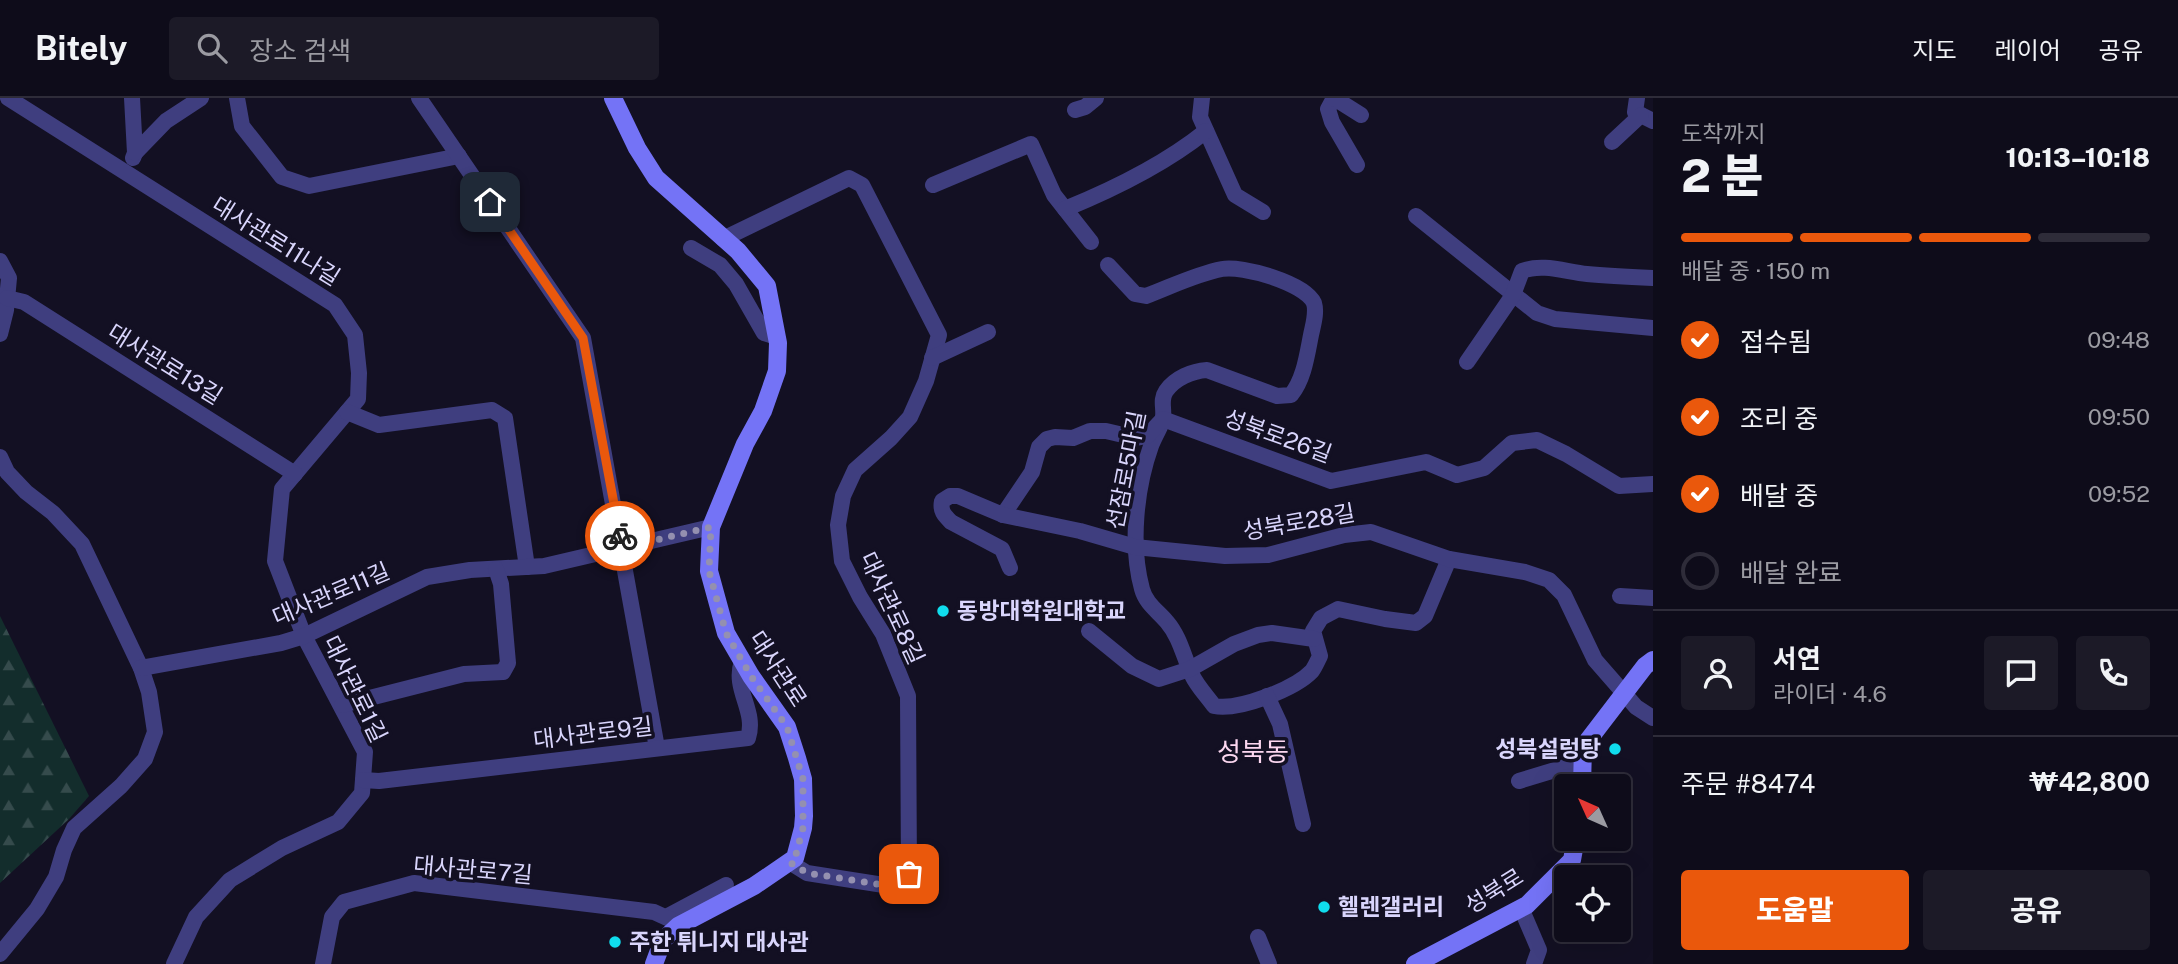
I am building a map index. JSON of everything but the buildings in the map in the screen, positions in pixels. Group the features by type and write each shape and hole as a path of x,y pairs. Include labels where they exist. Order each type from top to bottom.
{"main road":[{"name":"대사관로","path":"613,98 637,148 656,178 738,251 767,286 777,337 774,381 711,527 709,571 726,633 787,727 803,779 803,828 795,858 791,863"},
{"path":"1582,774 1583,747 1645,666 1653,660"},
{"name":"성북로","path":"1415,964 1521,908 1572,860 1574,851"},
{"path":"654,964 672,922 754,886 791,863"}],"street":[{"name":"대사관로11나길","path":"8,98 335,305 355,335 359,373 358,399 282,489 275,561 304,636"},
{"path":"128,174 135,153 132,98"},
{"path":"135,153 166,121 201,98"},
{"path":"237,98 242,126 282,177 309,186 459,156"},
{"path":"419,98 583,338 657,748"},
{"path":"1075,110 1085,107 1096,98"},
{"path":"1202,98 1200,117 1235,195 1263,212"},
{"path":"1357,165 1332,122 1328,109 1334,98 1361,115"},
{"path":"1612,142 1647,118 1635,112 1637,98"},
{"path":"1065,209 1095,197 1157,164 1191,144 1206,131"},
{"path":"933,185 1031,144 1054,195 1091,242"},
{"name":"대사관로8길","path":"723,239 849,178 862,185 939,335 926,381 910,417 855,470 843,496 838,525 842,561 883,634 908,696 909,874 902,882 890,886 807,873 791,863"},
{"path":"1416,216 1537,313 1555,319 1653,328"},
{"path":"691,248 720,265 736,284 764,333 777,337"},
{"path":"0,261 9,278 0,334"},
{"name":"선잠로5마길","path":"1108,265 1135,294 1146,296 1222,268 1236,268 1281,281 1306,293 1314,303 1315,314 1307,356 1298,386 1291,395 1277,396 1221,373 1196,370 1178,379 1164,393 1161,401 1163,419 1146,463 1136,522 1135,547 1142,593 1152,608 1168,623 1192,676 1214,706 1227,709 1267,696 1289,686 1313,670 1320,656 1313,631 1321,618 1338,609 1416,623 1425,616 1449,559"},
{"path":"1467,362 1513,295 1522,271 1531,267 1653,278"},
{"name":"대사관로13길","path":"7,298 24,302 295,474"},
{"path":"932,358 988,332"},
{"path":"347,412 379,425 492,410 505,418 527,567"},
{"path":"1003,515 1032,472 1039,447 1047,439 1073,439 1090,431 1106,431 1136,438 1147,436 1163,419"},
{"name":"성북로26길","path":"1163,419 1331,481 1426,461 1457,475 1483,468 1512,443 1537,440 1619,486 1653,484"},
{"path":"0,457 7,472 26,492 54,513 82,544 141,668 149,692 155,732 145,759 121,786 74,828 56,877 37,909 0,954"},
{"name":"성북로28길","path":"1010,568 1002,549 951,522 941,508 943,501 950,496 957,496 1003,515 1080,531 1135,547 1225,556 1268,555 1344,535 1371,532 1449,559 1525,572 1549,580 1564,595 1595,660 1623,694 1653,718"},
{"name":"대사관로11길","path":"141,668 281,643 304,636 427,577 470,570 544,566 711,527"},
{"path":"342,705 464,674 503,672 508,663 501,584 496,569"},
{"path":"1620,596 1653,598"},
{"path":"1089,631 1132,666 1159,679 1190,669 1234,644 1258,635 1272,633 1314,639"},
{"name":"대사관로1길","path":"174,964 196,918 230,880 282,848 338,822 362,793 365,752 304,636"},
{"name":"대사관로9길","path":"363,780 379,781 748,738 752,726 737,675 742,661"},
{"path":"1267,696 1280,724 1303,824"},
{"path":"1518,781 1568,766 1582,766"},
{"name":"대사관로7길","path":"323,964 332,917 344,902 414,883 654,912 672,922"},
{"path":"672,922 726,884"},
{"path":"1521,908 1539,950 1534,964"},
{"path":"1258,937 1269,964"}],"green space":[{"path":"0,616 89,796 69,819 0,883"}],"way so far":[{"path":"620,536 622,548 711,527 709,571 726,633 751,676 787,727 803,779 803,828 795,858 791,863 807,873 890,886 902,882 909,874"}],"place":[{"name":"동방대학원대학교","path":"943,611"},
{"name":"성북설렁탕","path":"1615,749"},
{"name":"헬렌갤러리","path":"1324,907"},
{"name":"주한 튀니지 대사관","path":"615,942"}],"district":[{"name":"성북동","path":"1253,752"}],"route":[{"path":"490,202 583,338 620,536"}]}
